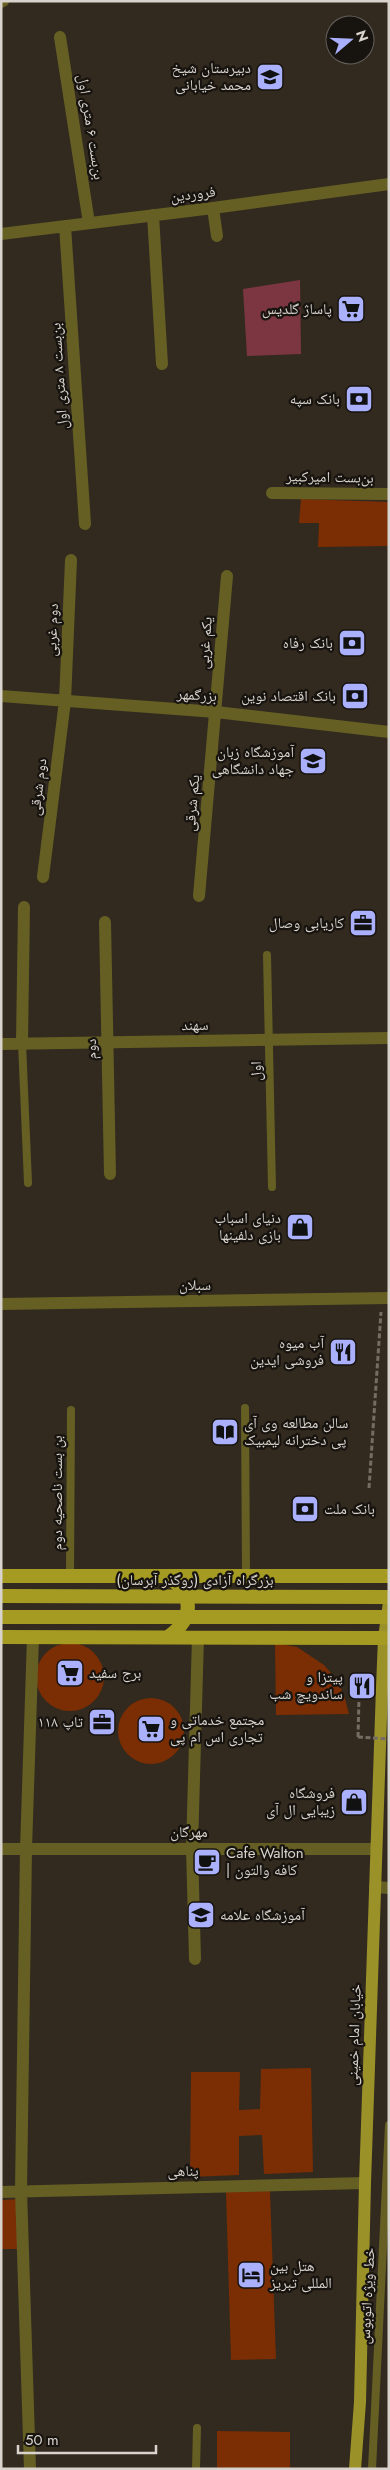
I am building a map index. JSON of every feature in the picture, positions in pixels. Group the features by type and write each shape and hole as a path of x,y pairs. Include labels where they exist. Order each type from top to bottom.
{"highway":[{"path":"1,1576 389,1576"},
{"path":"166,1576 182,1588 188,1611 182,1627 168,1637"},
{"name":"بزرگراه آزادی (روگذر آبرسان)","path":"1,1596 389,1597"},
{"path":"1,1617 389,1617"},
{"path":"1,1637 384,1638"}],"main road":[{"name":"خیابان امام خمینی","path":"355,2469 360,2402 365,2184 384,1638 389,1602"}],"street":[{"name":"بن‌بست ۶ متری اول","path":"60,37 89,223"},
{"name":"فروردین","path":"1,234 389,184"},
{"path":"213,208 217,236"},
{"path":"153,215 162,364"},
{"name":"بن‌بست ۸ متری اول","path":"65,226 85,524"},
{"name":"بن‌بست امیرکبیر","path":"272,493 389,494"},
{"name":"دوم غربی","path":"65,701 71,560"},
{"name":"یکم غربی","path":"216,712 227,576"},
{"name":"بزرگمهر","path":"1,696 216,712 389,732"},
{"name":"دوم شرقی","path":"43,877 65,701"},
{"name":"یکم شرقی","path":"199,896 216,712"},
{"path":"22,1043 24,907"},
{"name":"دوم","path":"105,922 110,1174"},
{"name":"سهند","path":"1,1044 389,1038"},
{"name":"سبلان","path":"1,1304 385,1298"},
{"path":"30,2469 21,2191 26,1849 33,1637"},
{"path":"195,1959 192,1848 198,1637"},
{"name":"مهرگان","path":"1,1849 376,1849"},
{"path":"375,1887 389,1888"},
{"name":"پناهی","path":"1,2192 365,2184"}],"lane":[{"name":"اول","path":"267,955 272,1187"},
{"path":"22,1043 28,1183"},
{"path":"244,1408 246,1576"},
{"name":"بن بست ناصحیه دوم","path":"70,1576 71,1410"},
{"name":"خط ویژه اتوبوس","path":"372,2469 389,2124"},
{"path":"196,2469 197,2428"}],"path":[{"path":"369,1488 385,1298"},
{"path":"359,1698 358,1737 389,1739"}],"shaded area":[{"path":"300,280 301,354 247,356 243,289"}],"building":[{"path":"301,499 389,502 389,546 318,547 319,523 299,523"},
{"name":"برج سفید","path":"70,1643 83,1646 94,1653 101,1664 104,1677 101,1690 94,1701 83,1708 70,1711 57,1708 46,1701 39,1690 36,1677 39,1664 46,1653 57,1646"},
{"path":"275,1643 297,1647 324,1665 336,1679 344,1695 349,1714 276,1715"},
{"name":"مجتمع خدماتی و تجاری اس ام پی","path":"151,1698 164,1701 174,1708 181,1718 184,1731 181,1744 174,1754 164,1761 151,1764 138,1761 128,1754 121,1744 118,1731 121,1718 128,1708 138,1701"},
{"path":"311,2068 313,2172 264,2174 262,2135 239,2136 239,2175 190,2177 191,2072 240,2072 239,2110 260,2109 261,2069"},
{"name":"هتل بین المللی تبریز","path":"270,2191 276,2359 231,2360 226,2192"},
{"path":"21,2199 22,2249 1,2249 1,2200"},
{"path":"217,2431 290,2432 290,2469 217,2469"}],"place":[{"name":"دبیرستان شیخ محمد خیابانی","path":"270,77"},
{"name":"پاساژ گلدیس","path":"351,309"},
{"name":"بانک سپه","path":"359,399"},
{"name":"بانک رفاه","path":"352,643"},
{"name":"بانک اقتصاد نوین","path":"355,696"},
{"name":"آموزشگاه زبان جهاد دانشگاهی","path":"313,761"},
{"name":"کاریابی وصال","path":"363,923"},
{"name":"دنیای اسباب بازی دلفینها","path":"300,1227"},
{"name":"آب میوه فروشی ایدین","path":"343,1352"},
{"name":"سالن مطالعه وی آی پی دخترانه لیمبیک","path":"225,1432"},
{"name":"بانک ملت","path":"305,1509"},
{"name":"برج سفید","path":"70,1673"},
{"name":"پیتزا و ساندویچ شب","path":"362,1686"},
{"name":"تاپ ۱۱۸","path":"102,1722"},
{"name":"مجتمع خدماتی و تجاری اس ام پی","path":"151,1729"},
{"name":"فروشگاه زیبایی ال آی","path":"354,1802"},
{"name":"Cafe Walton | کافه والتون","path":"207,1862"},
{"name":"آموزشگاه علامه","path":"201,1915"},
{"name":"هتل بین المللی تبریز","path":"251,2275"}]}
